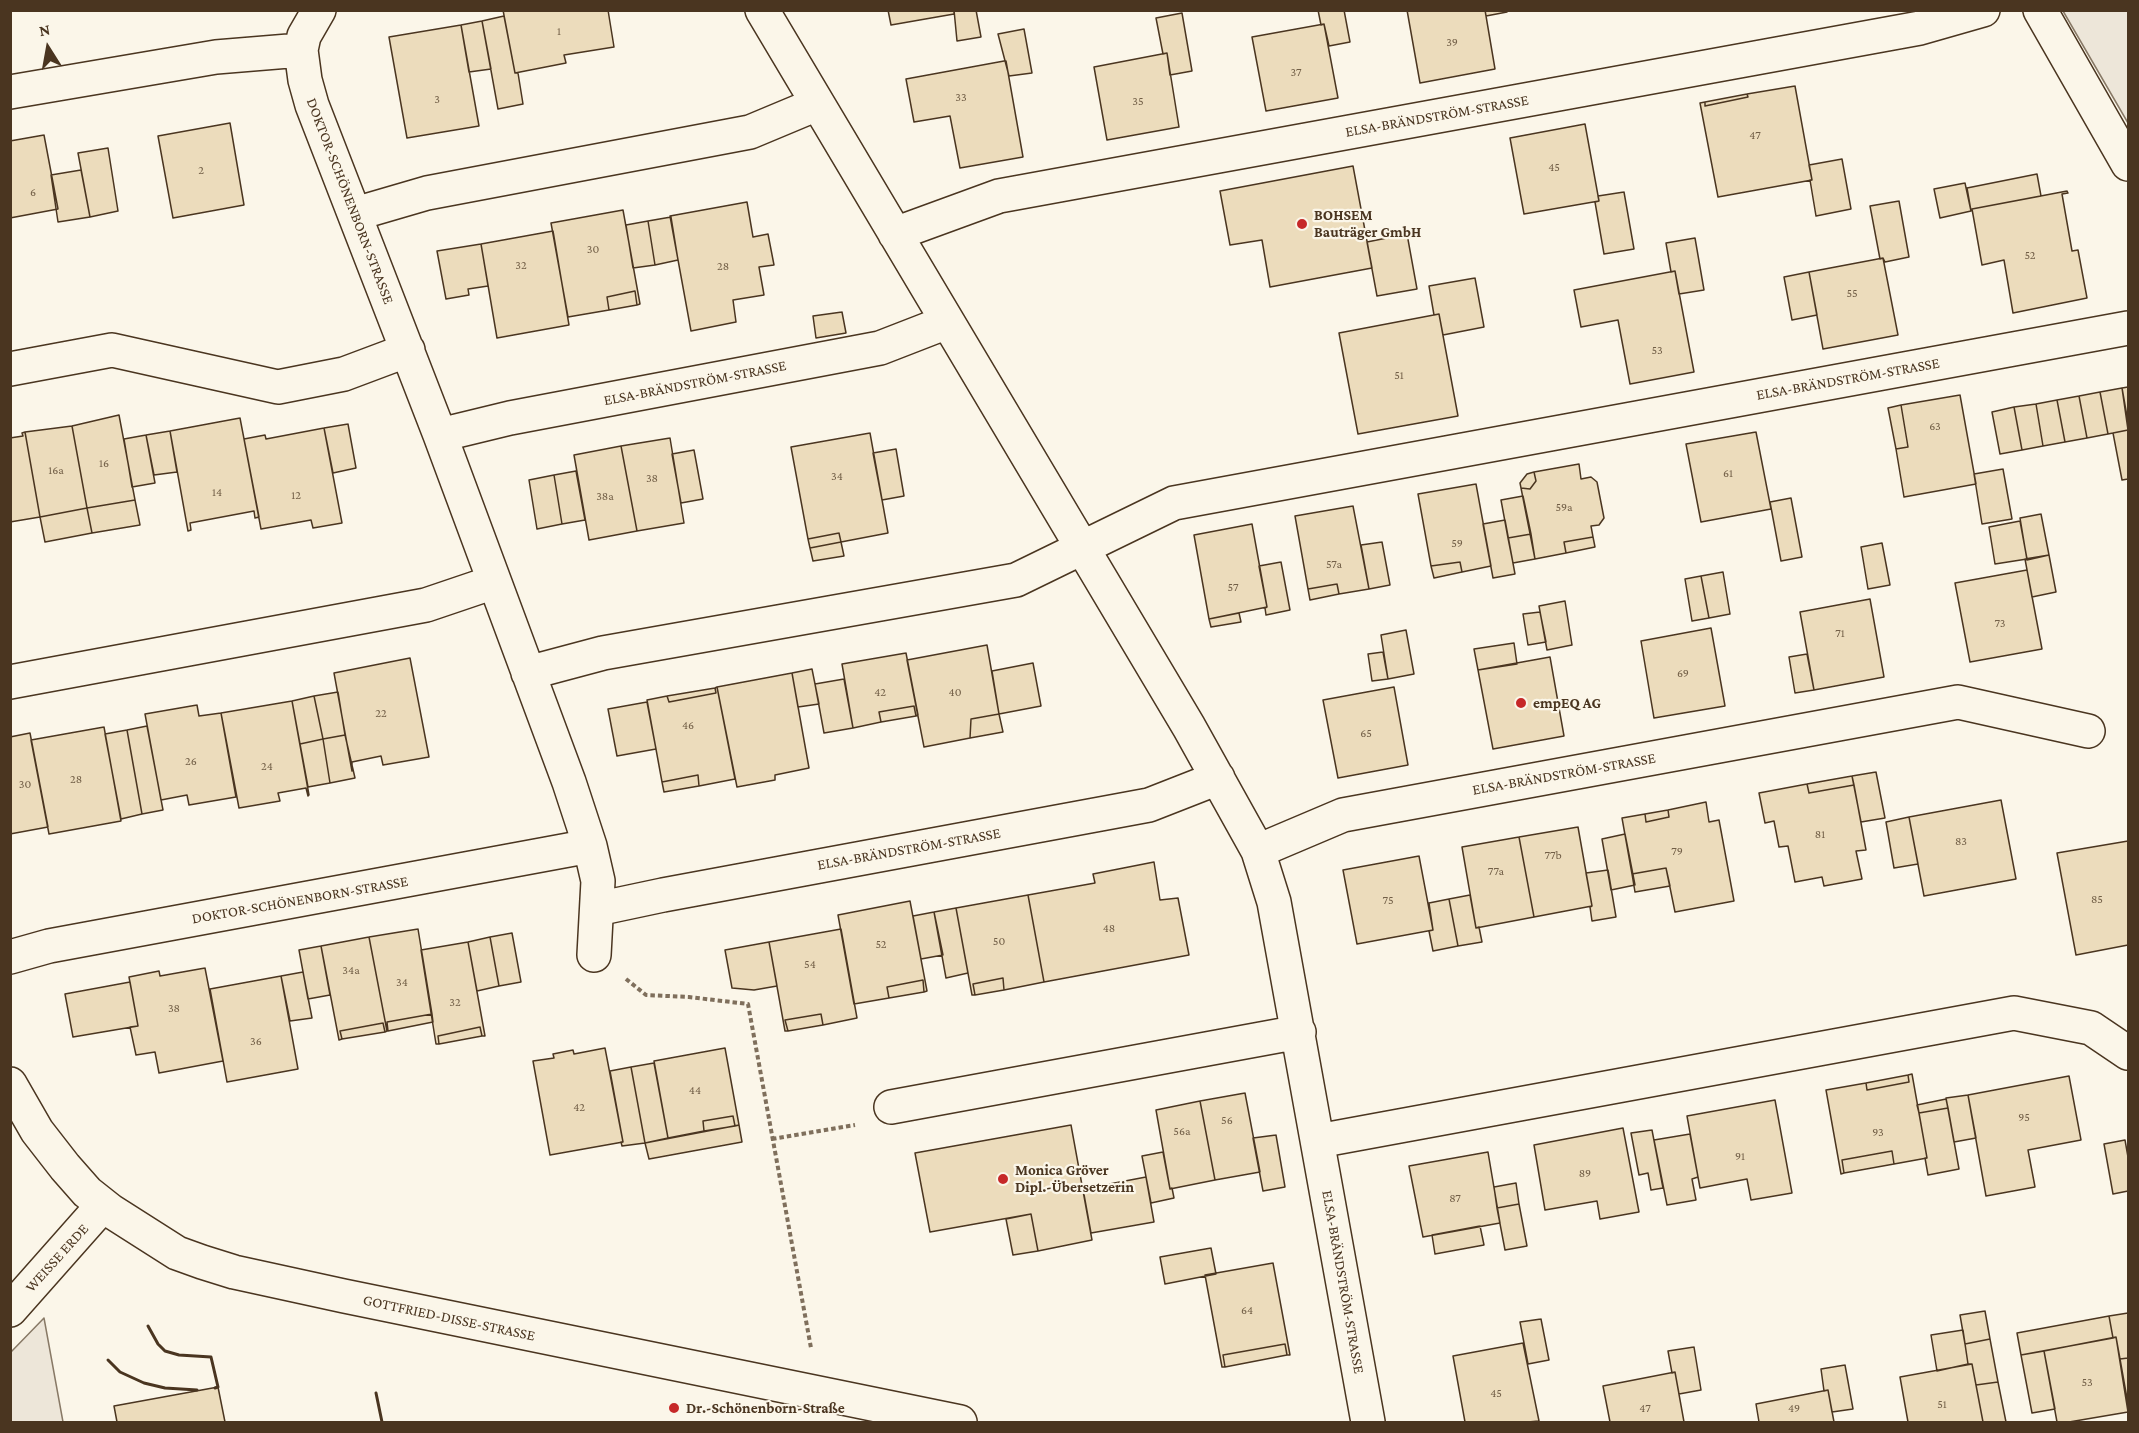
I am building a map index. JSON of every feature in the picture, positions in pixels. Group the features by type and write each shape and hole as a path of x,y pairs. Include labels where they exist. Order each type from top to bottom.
{"street":[{"name":"DOKTOR-SCHÖNENBORN-STRASSE","path":"319,10 304,36 301,50 305,80 312,105 408,350 569,782 590,846 598,881 594,955"},
{"name":"ELSA-BRÄNDSTRÖM-STRASSE","path":"762,10 1218,778 1258,851 1274,902 1368,1422"},
{"name":"ELSA-BRÄNDSTRÖM-STRASSE","path":"895,234 999,196 1920,28 1983,10"},
{"path":"2040,10 2128,164"},
{"path":"10,92 216,57 301,50"},
{"path":"355,214 427,193 750,132 817,104"},
{"name":"ELSA-BRÄNDSTRÖM-STRASSE","path":"440,435 510,418 880,348 947,322"},
{"name":"ELSA-BRÄNDSTRÖM-STRASSE","path":"528,673 603,653 1016,580 1080,546 1173,502 2128,328"},
{"path":"10,369 112,350 278,387 344,374 408,350"},
{"path":"10,682 426,605 494,582"},
{"name":"ELSA-BRÄNDSTRÖM-STRASSE","path":"1258,851 1343,815 1958,702 2088,731"},
{"name":"ELSA-BRÄNDSTRÖM-STRASSE","path":"597,909 1149,805 1218,778"},
{"name":"DOKTOR-SCHÖNENBORN-STRASSE","path":"10,957 61,944 590,846"},
{"path":"1318,1141 2014,1013 2091,1028 2128,1053"},
{"path":"891,1107 1299,1032"},
{"name":"GOTTFRIED-DISSE-STRASSE","path":"10,1084 37,1131 64,1167 103,1206 177,1253 234,1272 960,1422"},
{"name":"WEISSE ERDE","path":"10,1310 103,1206"}],"path":[{"path":"594,955 646,995 748,1004 819,1393"},
{"path":"772,1139 875,1121 891,1107"}],"shaded area":[{"path":"2063,11 2128,11 2128,123"},
{"path":"44,1318 63,1422 11,1422 11,1352"}],"building":[{"path":"503,10 608,10 614,47 564,55 566,63 515,73"},
{"path":"888,10 954,10 954,14 891,25"},
{"path":"954,10 976,10 981,37 957,41"},
{"path":"1318,10 1344,10 1350,42 1329,46"},
{"path":"1407,10 1485,10 1495,69 1420,83"},
{"path":"1485,10 1507,10 1507,12 1486,16"},
{"path":"1182,13 1192,71 1170,75 1167,53 1163,54 1156,18"},
{"path":"504,16 523,104 498,109 482,21"},
{"path":"482,21 491,69 469,72 461,25"},
{"path":"1324,24 1338,98 1266,111 1252,37"},
{"path":"461,25 479,126 407,138 389,37"},
{"path":"1024,29 1032,73 1009,76 998,34"},
{"path":"1167,53 1179,127 1107,140 1094,67"},
{"path":"1006,61 1023,157 960,168 950,116 914,122 906,79"},
{"path":"1795,86 1812,180 1718,197 1700,103 1705,102 1705,106 1748,97 1747,94"},
{"path":"1747,94 1748,97 1705,106 1705,102"},
{"path":"230,123 244,205 173,218 158,136"},
{"path":"1585,124 1599,201 1524,214 1510,138"},
{"path":"44,135 58,209 10,218 10,141"},
{"path":"108,148 118,211 90,217 78,153"},
{"path":"1842,159 1851,209 1816,216 1809,165"},
{"path":"1353,166 1372,268 1270,287 1262,240 1230,245 1220,191"},
{"path":"81,170 90,217 58,222 51,175"},
{"path":"2037,174 2041,196 1971,211 1967,188"},
{"path":"1965,183 1971,211 1940,218 1934,189"},
{"path":"2067,191 2068,193 2062,194 2072,251 2078,250 2087,298 2013,313 2004,260 1982,265 1972,209"},
{"path":"1624,192 1634,249 1604,254 1595,202 1599,201 1598,196"},
{"path":"1899,201 1909,257 1885,262 1883,258 1880,259 1870,206"},
{"path":"747,202 753,237 768,234 774,265 759,267 764,295 733,300 736,322 691,331 670,216"},
{"path":"623,210 640,304 637,305 635,291 607,297 609,310 568,317 551,223"},
{"path":"671,217 678,260 655,265 648,221"},
{"path":"648,221 655,265 633,268 626,225"},
{"path":"553,231 569,325 497,338 481,244"},
{"path":"1407,234 1417,289 1377,296 1367,242"},
{"path":"1695,238 1704,290 1679,294 1675,271 1671,272 1666,243"},
{"path":"481,244 488,286 468,289 469,295 446,299 437,251"},
{"path":"1883,258 1898,335 1823,349 1809,272"},
{"path":"1675,271 1694,372 1630,384 1618,320 1581,327 1574,290"},
{"path":"1809,272 1817,315 1792,320 1784,277"},
{"path":"1475,278 1484,327 1443,335 1439,314 1434,315 1429,286"},
{"path":"635,291 637,305 609,310 607,297"},
{"path":"842,312 846,333 816,338 813,316"},
{"path":"1439,314 1458,416 1358,434 1339,333"},
{"path":"2128,387 2128,422 2122,388"},
{"path":"2122,388 2128,430 2108,434 2100,392"},
{"path":"2100,392 2108,434 2087,438 2079,396"},
{"path":"1960,395 1976,484 1904,497 1896,449 1908,447 1901,405"},
{"path":"2079,396 2087,438 2065,442 2057,400"},
{"path":"2057,400 2065,442 2043,446 2036,404"},
{"path":"2036,404 2043,446 2022,450 2014,407"},
{"path":"1901,405 1908,447 1896,449 1888,408"},
{"path":"2014,407 2022,450 2000,454 1992,412"},
{"path":"119,415 135,500 87,508 72,426"},
{"path":"240,418 259,517 255,518 254,511 190,523 191,530 188,531 170,431"},
{"path":"348,424 356,468 333,473 324,428"},
{"path":"72,426 87,508 40,517 25,432"},
{"path":"324,428 342,523 313,528 311,520 261,529 244,439 265,435 266,439"},
{"path":"2128,430 2128,479 2122,480 2113,433"},
{"path":"170,431 177,472 154,475 146,435"},
{"path":"25,432 40,517 10,522 10,438 23,436 22,433"},
{"path":"1756,432 1771,509 1701,522 1686,444"},
{"path":"870,433 888,533 841,542 839,533 808,539 791,447"},
{"path":"146,435 155,483 132,487 124,439"},
{"path":"670,438 684,523 637,531 621,446"},
{"path":"621,446 637,531 589,540 574,455"},
{"path":"896,449 904,496 882,500 873,453"},
{"path":"694,450 703,499 681,503 672,454"},
{"path":"1579,464 1581,479 1591,477 1597,482 1604,518 1599,525 1591,526 1593,537 1564,542 1566,553 1535,559 1521,488 1530,489 1536,481 1534,472"},
{"path":"2003,469 2012,519 1982,524 1974,474"},
{"path":"576,471 585,520 562,524 554,475"},
{"path":"1534,472 1536,481 1530,489 1521,488 1520,483 1527,474"},
{"path":"554,475 562,524 537,529 529,480"},
{"path":"1476,484 1491,566 1462,572 1460,562 1431,566 1418,494"},
{"path":"1523,496 1531,534 1508,538 1501,500"},
{"path":"1791,498 1802,557 1781,561 1770,502"},
{"path":"135,500 140,525 92,533 87,508"},
{"path":"1353,506 1369,589 1339,594 1337,584 1308,589 1295,516"},
{"path":"87,508 92,533 45,542 40,517"},
{"path":"2041,514 2049,555 2027,560 2020,518"},
{"path":"1505,520 1515,574 1493,578 1483,524"},
{"path":"2020,521 2027,559 1995,564 1989,527"},
{"path":"1252,524 1267,607 1209,619 1194,535"},
{"path":"839,533 841,542 810,548 808,539"},
{"path":"1531,534 1535,559 1513,563 1508,538"},
{"path":"1593,537 1595,547 1566,553 1564,542"},
{"path":"841,542 844,556 813,561 810,548"},
{"path":"1382,542 1390,585 1369,589 1361,545"},
{"path":"1882,543 1890,585 1868,589 1861,547"},
{"path":"2049,555 2056,592 2032,597 2025,559"},
{"path":"1281,562 1290,610 1266,615 1265,608 1267,607 1259,566"},
{"path":"1460,562 1462,572 1434,578 1431,566"},
{"path":"2027,570 2042,649 1970,662 1955,583"},
{"path":"1723,572 1730,614 1709,618 1701,576"},
{"path":"1701,576 1709,618 1692,621 1685,579"},
{"path":"1337,584 1339,594 1310,600 1308,589"},
{"path":"1870,599 1884,677 1814,690 1800,612"},
{"path":"1565,601 1572,645 1547,650 1539,606"},
{"path":"1540,612 1546,642 1528,645 1523,614"},
{"path":"1239,613 1241,622 1211,627 1209,619"},
{"path":"1711,628 1725,706 1654,718 1641,641"},
{"path":"1406,630 1414,674 1388,679 1381,635"},
{"path":"1514,643 1517,664 1478,670 1474,649"},
{"path":"987,645 999,714 971,719 970,738 924,747 907,660"},
{"path":"1383,652 1388,679 1372,681 1368,654"},
{"path":"906,653 918,715 916,716 914,706 879,712 881,722 853,728 842,664"},
{"path":"1807,654 1814,690 1795,693 1789,657"},
{"path":"1550,657 1564,736 1493,749 1478,670"},
{"path":"410,658 429,757 383,765 381,756 352,762 352,771 334,673"},
{"path":"1033,663 1041,706 999,714 992,671"},
{"path":"812,669 819,704 798,707 792,673"},
{"path":"792,673 809,768 775,775 775,780 737,787 717,687"},
{"path":"844,679 853,728 824,733 815,684"},
{"path":"717,687 735,779 699,786 698,775 662,782 647,700 667,696 669,702 716,693 715,688"},
{"path":"1394,687 1408,765 1338,778 1323,700"},
{"path":"715,688 716,693 669,702 667,696"},
{"path":"338,692 345,735 323,739 314,696"},
{"path":"314,696 323,739 300,744 292,701"},
{"path":"292,701 309,795 306,788 278,793 280,801 239,808 221,713"},
{"path":"647,702 656,749 617,756 608,709"},
{"path":"197,705 199,716 221,713 236,797 189,805 187,795 161,800 145,714"},
{"path":"914,706 916,716 881,722 879,712"},
{"path":"999,714 1003,732 970,738 971,719"},
{"path":"147,726 163,810 142,814 127,730"},
{"path":"104,727 121,821 49,834 31,740"},
{"path":"127,730 142,814 121,819 105,734"},
{"path":"30,733 48,827 10,834 10,737"},
{"path":"345,735 355,778 330,783 323,739"},
{"path":"323,739 330,783 308,787 300,744"},
{"path":"1876,772 1885,818 1861,822 1852,776"},
{"path":"698,775 699,786 664,792 662,782"},
{"path":"1852,776 1854,785 1809,793 1807,784"},
{"path":"1807,784 1809,793 1854,785 1866,850 1856,851 1862,879 1824,886 1822,877 1795,882 1788,846 1779,847 1774,821 1765,823 1759,793"},
{"path":"2001,800 2016,879 1924,896 1909,817"},
{"path":"1706,802 1709,822 1719,820 1734,901 1675,912 1666,868 1632,874 1622,818 1645,814 1646,822 1669,817 1668,810"},
{"path":"1668,810 1669,817 1646,822 1645,814"},
{"path":"1909,817 1918,864 1894,868 1886,822"},
{"path":"1578,827 1592,906 1534,917 1519,837"},
{"path":"1625,834 1635,885 1611,890 1602,839"},
{"path":"1519,837 1534,917 1476,928 1462,847"},
{"path":"2128,841 2128,945 2076,955 2057,853"},
{"path":"1419,856 1433,930 1357,944 1343,870"},
{"path":"1154,862 1160,900 1178,898 1189,955 1044,982 1028,895 1095,883 1093,874"},
{"path":"1666,868 1670,886 1635,892 1632,874"},
{"path":"1608,870 1616,917 1592,921 1590,907 1592,906 1586,873"},
{"path":"1028,895 1044,982 1004,990 1003,978 973,984 975,995 972,995 956,908"},
{"path":"1470,895 1476,928 1479,927 1482,942 1458,946 1449,899"},
{"path":"1449,899 1458,946 1433,951 1429,931 1433,930 1429,903"},
{"path":"910,901 927,991 924,992 923,980 887,987 889,998 854,1004 838,915"},
{"path":"956,908 968,973 946,978 934,912"},
{"path":"934,912 943,955 921,959 913,916"},
{"path":"418,929 432,1014 387,1022 387,1031 369,937"},
{"path":"841,929 857,1018 823,1025 821,1014 785,1020 788,1031 785,1031 769,942"},
{"path":"512,933 521,982 499,986 490,937"},
{"path":"369,937 387,1031 385,1032 383,1023 340,1031 342,1039 339,1040 321,946"},
{"path":"490,937 499,986 477,991 468,942"},
{"path":"468,942 485,1036 482,1036 480,1027 438,1036 439,1044 436,1044 421,950"},
{"path":"769,942 777,986 754,990 732,988 725,950"},
{"path":"321,946 330,995 308,999 299,950"},
{"path":"205,968 223,1061 159,1073 155,1052 136,1055 130,1027 138,1026 129,977 159,971 160,976"},
{"path":"303,972 312,1018 290,1021 281,976"},
{"path":"281,976 298,1069 227,1082 210,989"},
{"path":"1003,978 1004,990 975,995 973,984"},
{"path":"923,980 924,992 889,998 887,987"},
{"path":"130,982 138,1026 73,1037 65,994"},
{"path":"432,1014 433,1022 388,1031 387,1022"},
{"path":"821,1014 823,1025 788,1031 785,1020"},
{"path":"383,1023 385,1032 342,1039 340,1031"},
{"path":"480,1027 482,1036 439,1044 438,1036"},
{"path":"605,1048 623,1142 550,1155 533,1061 554,1058 553,1054 573,1050 574,1054"},
{"path":"725,1048 739,1125 735,1126 733,1116 703,1121 704,1131 668,1138 654,1061"},
{"path":"654,1063 668,1138 645,1143 631,1067"},
{"path":"631,1067 645,1143 622,1146 610,1071"},
{"path":"1912,1074 1927,1158 1894,1164 1892,1151 1842,1160 1844,1173 1841,1174 1826,1090 1866,1083 1867,1090 1909,1082 1908,1075"},
{"path":"1908,1075 1909,1082 1867,1090 1866,1083"},
{"path":"2069,1076 2081,1140 2028,1150 2035,1187 1986,1196 1968,1095"},
{"path":"1245,1093 1260,1172 1215,1180 1200,1101"},
{"path":"1968,1095 1976,1138 1954,1142 1946,1098"},
{"path":"1946,1099 1948,1108 1919,1113 1917,1105"},
{"path":"1775,1100 1792,1193 1751,1200 1747,1179 1700,1188 1687,1116"},
{"path":"1200,1101 1215,1180 1170,1189 1156,1110"},
{"path":"1948,1108 1959,1169 1928,1175 1919,1113"},
{"path":"733,1116 735,1126 704,1131 703,1121"},
{"path":"739,1125 742,1142 649,1159 645,1143"},
{"path":"1071,1125 1092,1240 1038,1251 1031,1214 930,1232 915,1153"},
{"path":"1623,1128 1639,1212 1600,1219 1597,1201 1545,1210 1534,1145"},
{"path":"1652,1130 1663,1188 1651,1190 1648,1173 1639,1175 1631,1133"},
{"path":"1690,1134 1698,1177 1692,1179 1696,1200 1667,1205 1654,1140"},
{"path":"1276,1135 1285,1187 1263,1191 1253,1138"},
{"path":"2125,1140 2128,1157 2128,1191 2113,1194 2104,1144"},
{"path":"1892,1151 1894,1164 1844,1173 1842,1160"},
{"path":"1163,1152 1174,1198 1151,1203 1142,1156"},
{"path":"1488,1152 1500,1223 1423,1237 1409,1166"},
{"path":"1146,1177 1154,1222 1091,1233 1083,1189"},
{"path":"1516,1183 1519,1204 1497,1208 1494,1187"},
{"path":"1519,1204 1527,1246 1505,1250 1497,1208"},
{"path":"1031,1214 1038,1251 1013,1255 1006,1219"},
{"path":"1480,1226 1484,1245 1435,1254 1432,1235"},
{"path":"1211,1248 1216,1274 1165,1284 1160,1257"},
{"path":"1273,1263 1290,1355 1287,1355 1285,1344 1223,1355 1225,1367 1222,1367 1205,1275"},
{"path":"1985,1311 1990,1339 1965,1344 1960,1315"},
{"path":"2128,1313 2128,1358 2120,1359 2109,1316"},
{"path":"2109,1316 2113,1338 2021,1355 2017,1333"},
{"path":"1541,1319 1549,1360 1528,1364 1520,1322"},
{"path":"1963,1330 1968,1364 1937,1371 1931,1335"},
{"path":"2116,1337 2128,1412 2057,1422 2044,1351"},
{"path":"1990,1339 1998,1382 1976,1385 1972,1364 1968,1364 1965,1344"},
{"path":"1523,1343 1539,1421 1465,1422 1453,1356"},
{"path":"1285,1344 1287,1355 1225,1367 1223,1355"},
{"path":"1694,1347 1701,1390 1679,1394 1668,1351"},
{"path":"2044,1351 2055,1409 2032,1413 2021,1355"},
{"path":"2128,1358 2128,1404 2120,1359"},
{"path":"1972,1364 1983,1422 1908,1422 1900,1377"},
{"path":"1845,1365 1853,1409 1832,1412 1828,1390 1824,1391 1821,1369"},
{"path":"1675,1372 1684,1422 1610,1422 1603,1386"},
{"path":"1998,1382 2006,1422 1983,1422 1976,1385"},
{"path":"218,1387 225,1422 117,1422 114,1406"},
{"path":"1828,1390 1834,1422 1759,1422 1756,1404"}],"wall":[{"path":"148,1326 158,1344 165,1351 179,1355 211,1357 218,1387 215,1388"},
{"path":"108,1360 120,1372 144,1383 165,1388 197,1390"},
{"path":"376,1393 382,1422"}],"place":[{"name":"BOHSEM Bauträger GmbH","path":"1302,224"},
{"name":"empEQ AG","path":"1521,703"},
{"name":"Monica Gröver Dipl.-Übersetzerin","path":"1003,1179"},
{"name":"Dr.-Schönenborn-Straße","path":"674,1408"}]}
